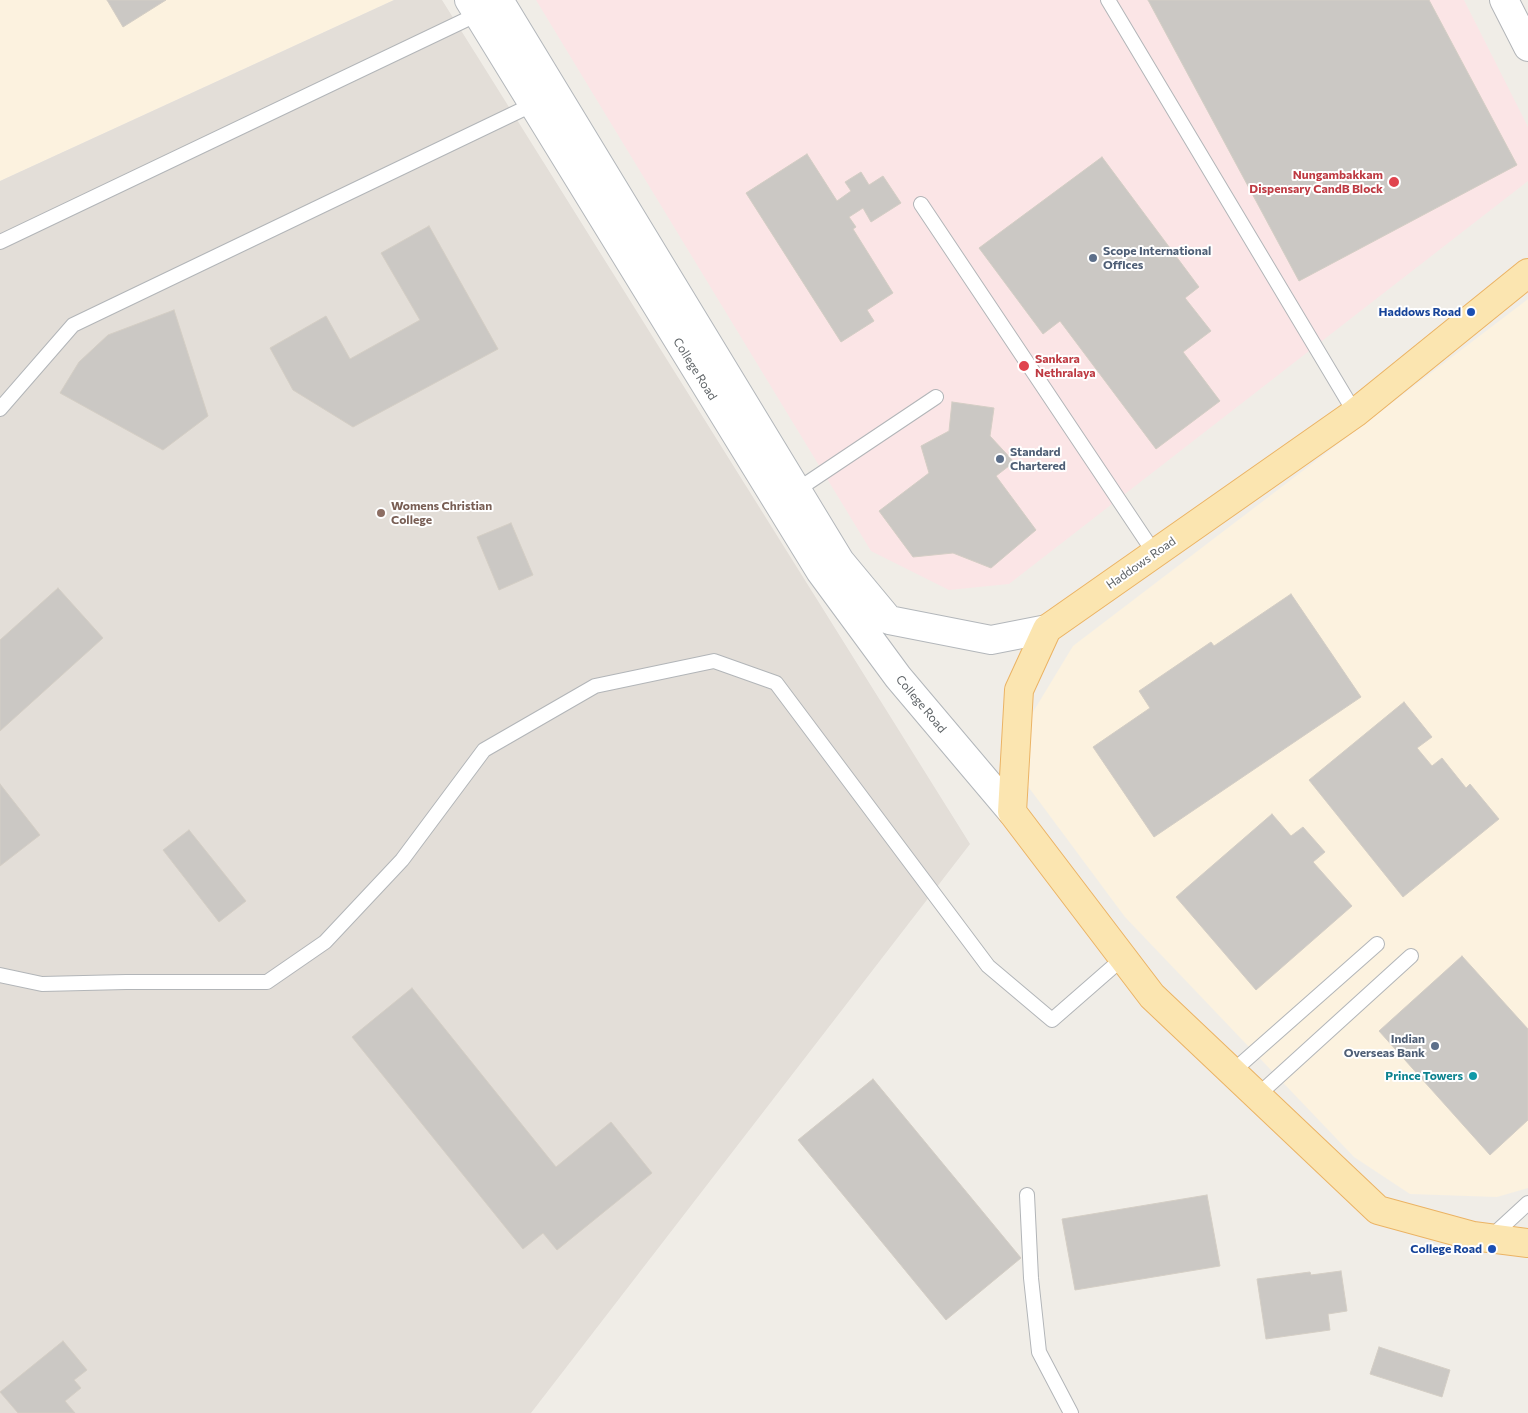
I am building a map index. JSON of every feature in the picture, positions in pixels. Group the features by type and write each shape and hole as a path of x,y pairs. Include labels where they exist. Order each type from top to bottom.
{"main road":[{"path":"1504,0 1528,47"},
{"name":"College Road","path":"482,5 544,98 840,561 889,620 991,640 1047,629"},
{"name":"College Road","path":"544,98 820,572 898,677 1012,812 1152,996 1378,1210 1473,1236 1528,1243"},
{"name":"Haddows Road","path":"1047,629 1355,413 1528,274"},
{"path":"1012,812 1019,690 1047,629"}],"lane":[{"path":"1108,0 1355,413"},
{"path":"0,242 482,5"},
{"path":"0,409 73,325 544,98"},
{"path":"921,204 1155,554"},
{"path":"796,490 936,397"},
{"path":"0,975 42,984 267,982 332,936 402,860 484,750 596,686 714,661 776,683 988,966 1052,1020 1123,958"},
{"path":"1232,1072 1376,944"},
{"path":"1257,1096 1411,956"},
{"path":"1027,1196 1031,1278 1039,1352 1071,1413"},
{"path":"1490,1238 1528,1203"}],"shaded area":[{"path":"0,0 394,0 0,181"},
{"name":"Womens Christian College","path":"394,0 442,0 970,844 531,1413 0,1413 0,181"},
{"name":"Sankara Nethralaya","path":"536,0 1464,0 1528,127 1528,181 1009,584 949,590 871,551"},
{"path":"1528,299 1528,1188 1497,1197 1410,1194 1354,1157 1125,917 1024,781 1030,717 1073,646"}],"building":[{"path":"107,0 166,0 123,27"},
{"path":"1148,0 1429,0 1517,165 1299,281"},
{"path":"807,154 837,201 851,191 845,182 861,172 869,185 883,176 901,203 871,222 863,208 849,217 856,227 853,229 893,293 867,310 874,321 841,342 746,193"},
{"path":"1102,157 1199,287 1185,298 1211,331 1183,352 1220,401 1156,449 1060,321 1043,334 979,248"},
{"path":"429,226 498,349 353,427 293,390 270,348 326,316 350,359 420,320 381,253"},
{"path":"174,310 208,416 163,450 60,393 79,362 108,335"},
{"path":"952,402 994,408 990,436 1014,462 996,476 1036,530 991,568 953,553 913,557 879,511 929,473 921,446 949,431"},
{"path":"511,523 533,575 499,590 477,537"},
{"path":"58,588 103,638 0,731 0,640"},
{"path":"1291,594 1361,697 1154,837 1093,747 1150,708 1139,691 1211,642 1214,646"},
{"path":"1404,702 1432,737 1417,748 1432,766 1442,758 1466,788 1470,784 1499,819 1403,897 1309,780"},
{"path":"0,784 40,835 0,866"},
{"path":"1272,814 1291,836 1303,827 1325,852 1313,862 1352,906 1256,990 1176,897"},
{"path":"189,830 246,901 219,922 163,850"},
{"name":"Prince Towers","path":"1462,956 1528,1029 1528,1120 1490,1155 1379,1031"},
{"path":"412,988 556,1167 611,1122 652,1173 557,1250 543,1233 523,1249 352,1037"},
{"path":"873,1079 1021,1258 946,1320 798,1140"},
{"path":"1207,1195 1220,1266 1075,1290 1062,1219"},
{"path":"1341,1271 1347,1311 1328,1314 1330,1330 1266,1339 1257,1279 1310,1272 1311,1275"},
{"path":"63,1341 87,1370 74,1380 81,1388 65,1401 75,1413 18,1413 0,1392"},
{"path":"1379,1347 1450,1370 1442,1397 1370,1374"}],"place":[{"name":"Nungambakkam Dispensary CandB Block","path":"1394,182"},
{"name":"Scope International Offices","path":"1093,258"},
{"name":"Haddows Road","path":"1471,312"},
{"name":"Sankara Nethralaya","path":"1024,366"},
{"name":"Standard Chartered","path":"1000,459"},
{"name":"Womens Christian College","path":"381,513"},
{"name":"Indian Overseas Bank","path":"1435,1046"},
{"name":"Prince Towers","path":"1473,1076"},
{"name":"College Road","path":"1492,1249"}]}
